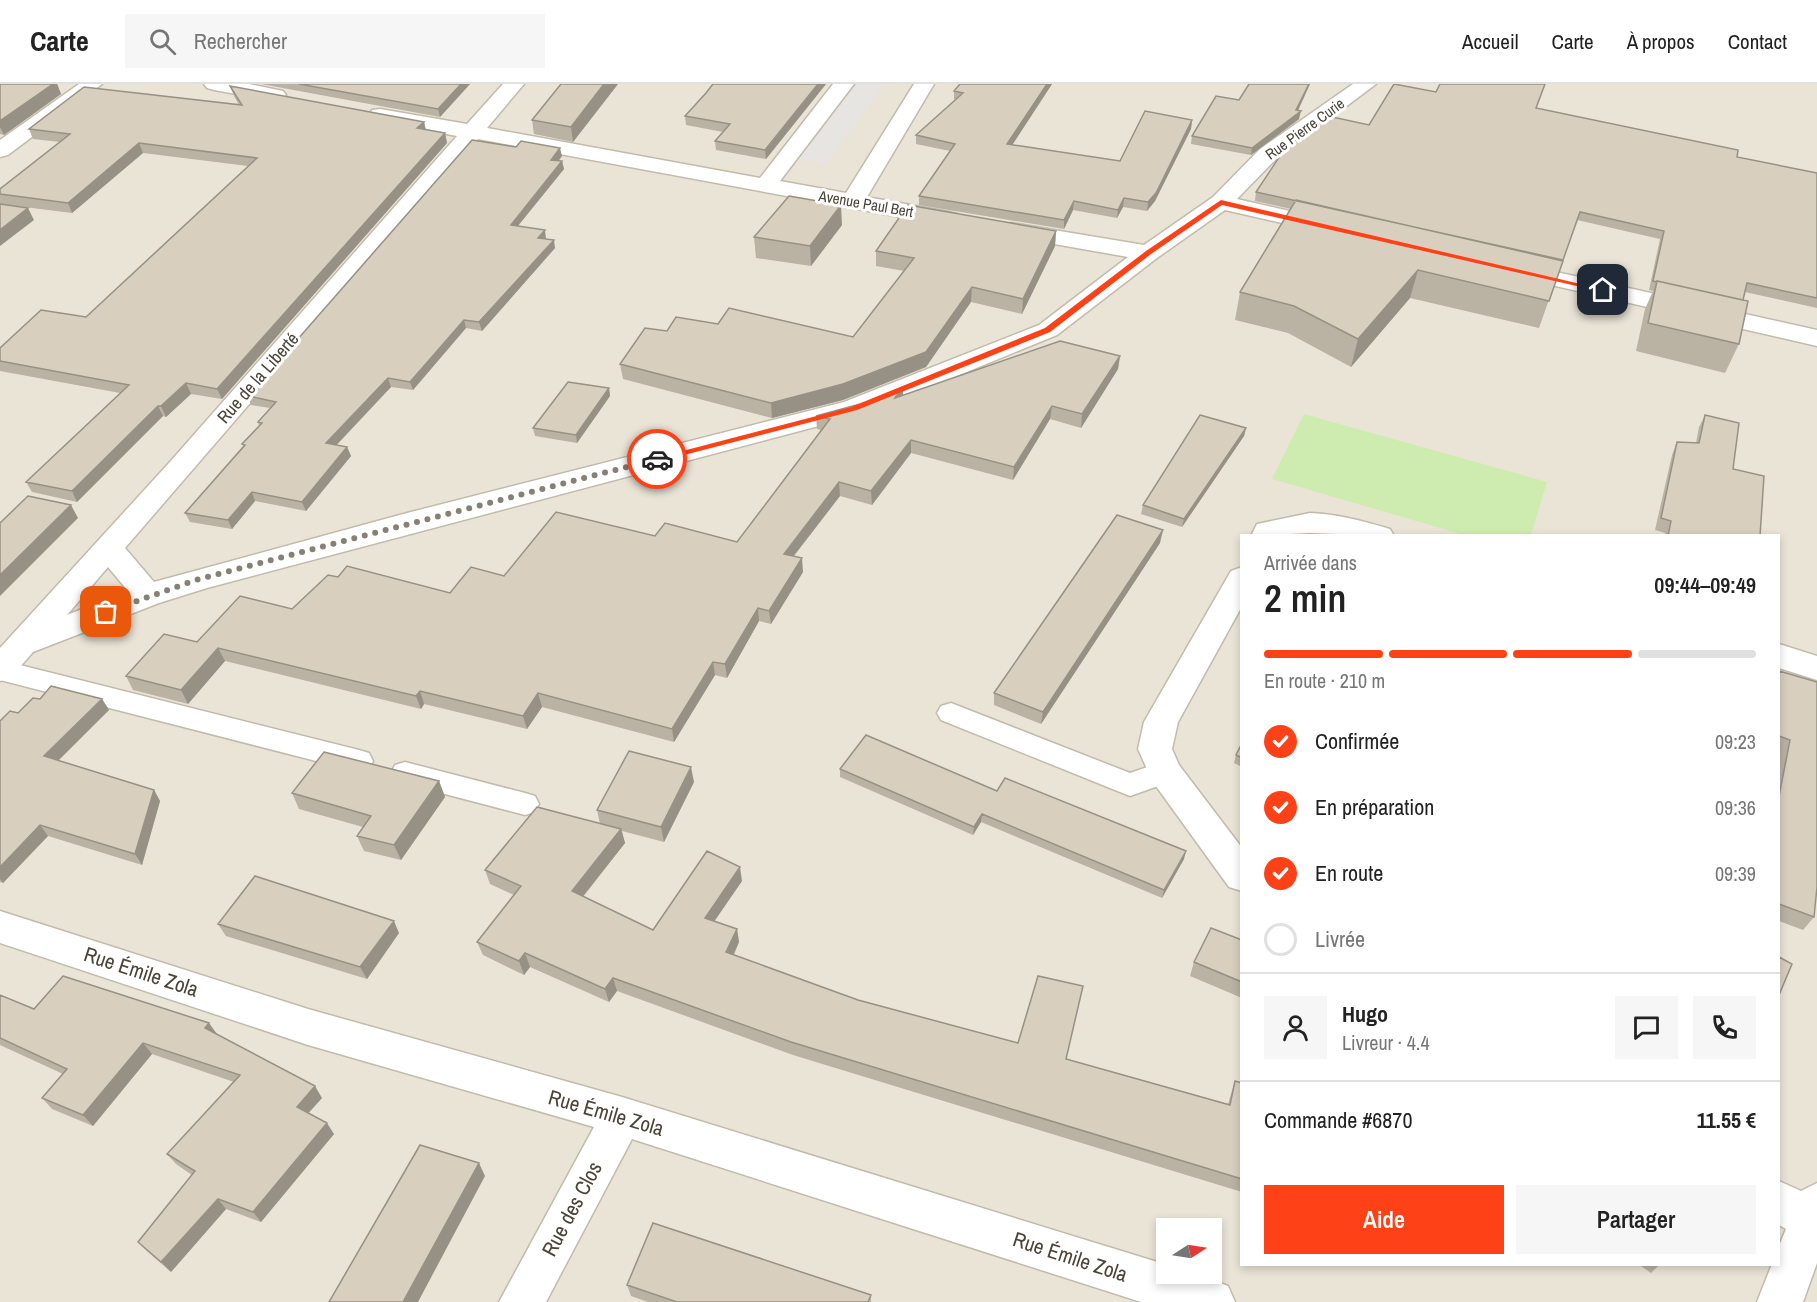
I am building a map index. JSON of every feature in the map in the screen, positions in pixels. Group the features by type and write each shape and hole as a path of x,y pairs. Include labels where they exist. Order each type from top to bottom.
{"street":[{"path":"0,150 92,84"},
{"path":"214,84 296,99"},
{"name":"Rue de la Liberté","path":"0,670 186,461 514,84"},
{"path":"765,186 844,84"},
{"path":"852,202 924,84"},
{"name":"Rue Pierre Curie","path":"1221,202 1268,154 1366,84"},
{"name":"Avenue Paul Bert","path":"354,110 852,202 1148,253"},
{"path":"23,644 148,595 407,523 854,408 1048,330 1148,253 1221,202 1353,232"},
{"path":"1488,263 1817,338"},
{"path":"1267,534 1268,531 1289,524 1313,521 1370,534"},
{"path":"108,547 148,595"},
{"path":"1240,582 1161,722 1155,749 1165,772 1240,873"},
{"path":"1780,656 1817,668"},
{"name":"Rue Émile Zola","path":"0,927 319,1030 622,1116 1212,1302"},
{"name":"Rue des Clos","path":"522,1302 622,1116"},
{"path":"1780,1302 1802,1208"}],"lane":[{"path":"0,670 525,804"},
{"path":"951,713 1130,784 1165,772"}],"shaded area":[{"path":"0,84 1817,84 1817,1302 0,1302"},
{"path":"857,84 884,85 826,163 799,159"}],"green space":[{"path":"1304,414 1547,482 1531,534 1461,534 1272,479"}],"building":[{"path":"0,84 53,84 0,121"},
{"path":"299,84 461,84 438,109"},
{"path":"561,84 604,84 571,127 532,120"},
{"path":"713,84 818,84 765,150 715,141 730,124 685,116"},
{"path":"960,84 1047,84 1007,144 1120,161 1145,111 1192,120 1156,193 1148,202 1124,198 1118,210 1074,201 1064,220 919,196 955,144 916,135 963,93 954,91"},
{"path":"1249,84 1309,84 1296,110 1301,111 1252,148 1192,136 1216,96 1239,100"},
{"path":"1394,84 1436,92 1440,84 1545,84 1536,108 1738,150 1737,157 1817,173 1817,298 1747,283 1743,300 1653,281 1664,231 1580,212 1563,260 1256,192 1282,153 1279,152 1328,116 1369,125"},
{"path":"230,86 424,122 417,128 445,133 217,389 186,383 161,406 158,406 72,491 26,482 129,385 0,361 0,348 41,310 86,317 257,158 139,143 68,203 0,194 0,189 70,134 29,129 84,87 242,105"},
{"path":"472,140 516,147 521,141 560,148 551,160 562,161 511,225 545,230 538,238 554,240 479,322 464,320 410,382 388,378 326,443 347,447 302,502 252,492 228,520 185,513 245,445 242,444 262,423 258,422 276,402 248,396"},
{"path":"789,196 841,205 810,246 754,237"},
{"path":"1296,200 1563,261 1549,301 1418,270 1358,339 1294,306 1240,292"},
{"path":"0,204 28,208 0,230"},
{"path":"908,205 1056,231 1023,299 972,287 926,352 843,384 771,403 620,364 645,328 667,331 676,317 718,324 729,308 853,337 914,258 876,251"},
{"path":"1657,281 1748,301 1739,344 1648,323"},
{"path":"1060,341 1120,356 1082,414 1052,406 1014,467 911,440 871,491 839,482 784,554 802,558 769,611 758,608 725,664 713,662 672,729 538,693 523,716 420,691 416,696 218,648 181,690 126,676 164,634 197,642 240,596 292,609 328,575 338,577 347,566 450,593 471,567 504,576 556,512 655,536 665,523 737,542 830,419 816,416 864,403 903,387 895,398"},
{"path":"568,382 609,388 576,435 533,428"},
{"path":"1200,415 1246,428 1184,519 1143,505"},
{"path":"1705,415 1739,423 1733,469 1764,476 1760,534 1668,534 1671,521 1661,518 1677,442 1699,443"},
{"path":"28,496 71,505 0,575 0,523"},
{"path":"1117,515 1163,530 1043,712 994,693"},
{"path":"1780,671 1817,682 1817,887 1814,917 1780,904 1780,791 1790,740 1780,736"},
{"path":"51,686 102,699 44,756 154,790 135,854 40,825 0,867 0,721 10,711 18,713 33,698 40,699"},
{"path":"866,735 997,791 1005,778 1186,851 1164,890 982,814 974,827 840,769"},
{"path":"629,751 691,767 661,827 597,810"},
{"path":"324,752 439,781 394,845 357,836 371,816 292,793"},
{"path":"537,807 621,829 572,891 653,930 707,851 740,867 705,918 737,929 726,952 858,1000 1018,1043 1038,976 1083,986 1066,1059 1230,1105 1235,1081 1240,1082 1240,1178 791,1042 613,978 605,989 525,953 519,961 477,942 521,886 485,870"},
{"path":"255,876 394,921 360,967 218,924"},
{"path":"1211,928 1240,939 1240,981 1194,962"},
{"path":"1780,958 1792,964 1780,993"},
{"path":"63,976 209,1023 205,1028 315,1086 297,1107 327,1123 253,1212 218,1199 161,1262 138,1242 195,1171 167,1154 240,1075 143,1043 83,1115 42,1098 67,1069 0,1038 0,995 34,1009"},
{"path":"420,1145 479,1163 403,1302 329,1302"},
{"path":"653,1223 871,1295 868,1302 677,1302 627,1285"}],"way so far":[{"path":"106,612 148,595 199,579 657,459"}],"route":[{"path":"657,459 854,408 1048,330 1148,253 1221,202 1603,290"}]}
